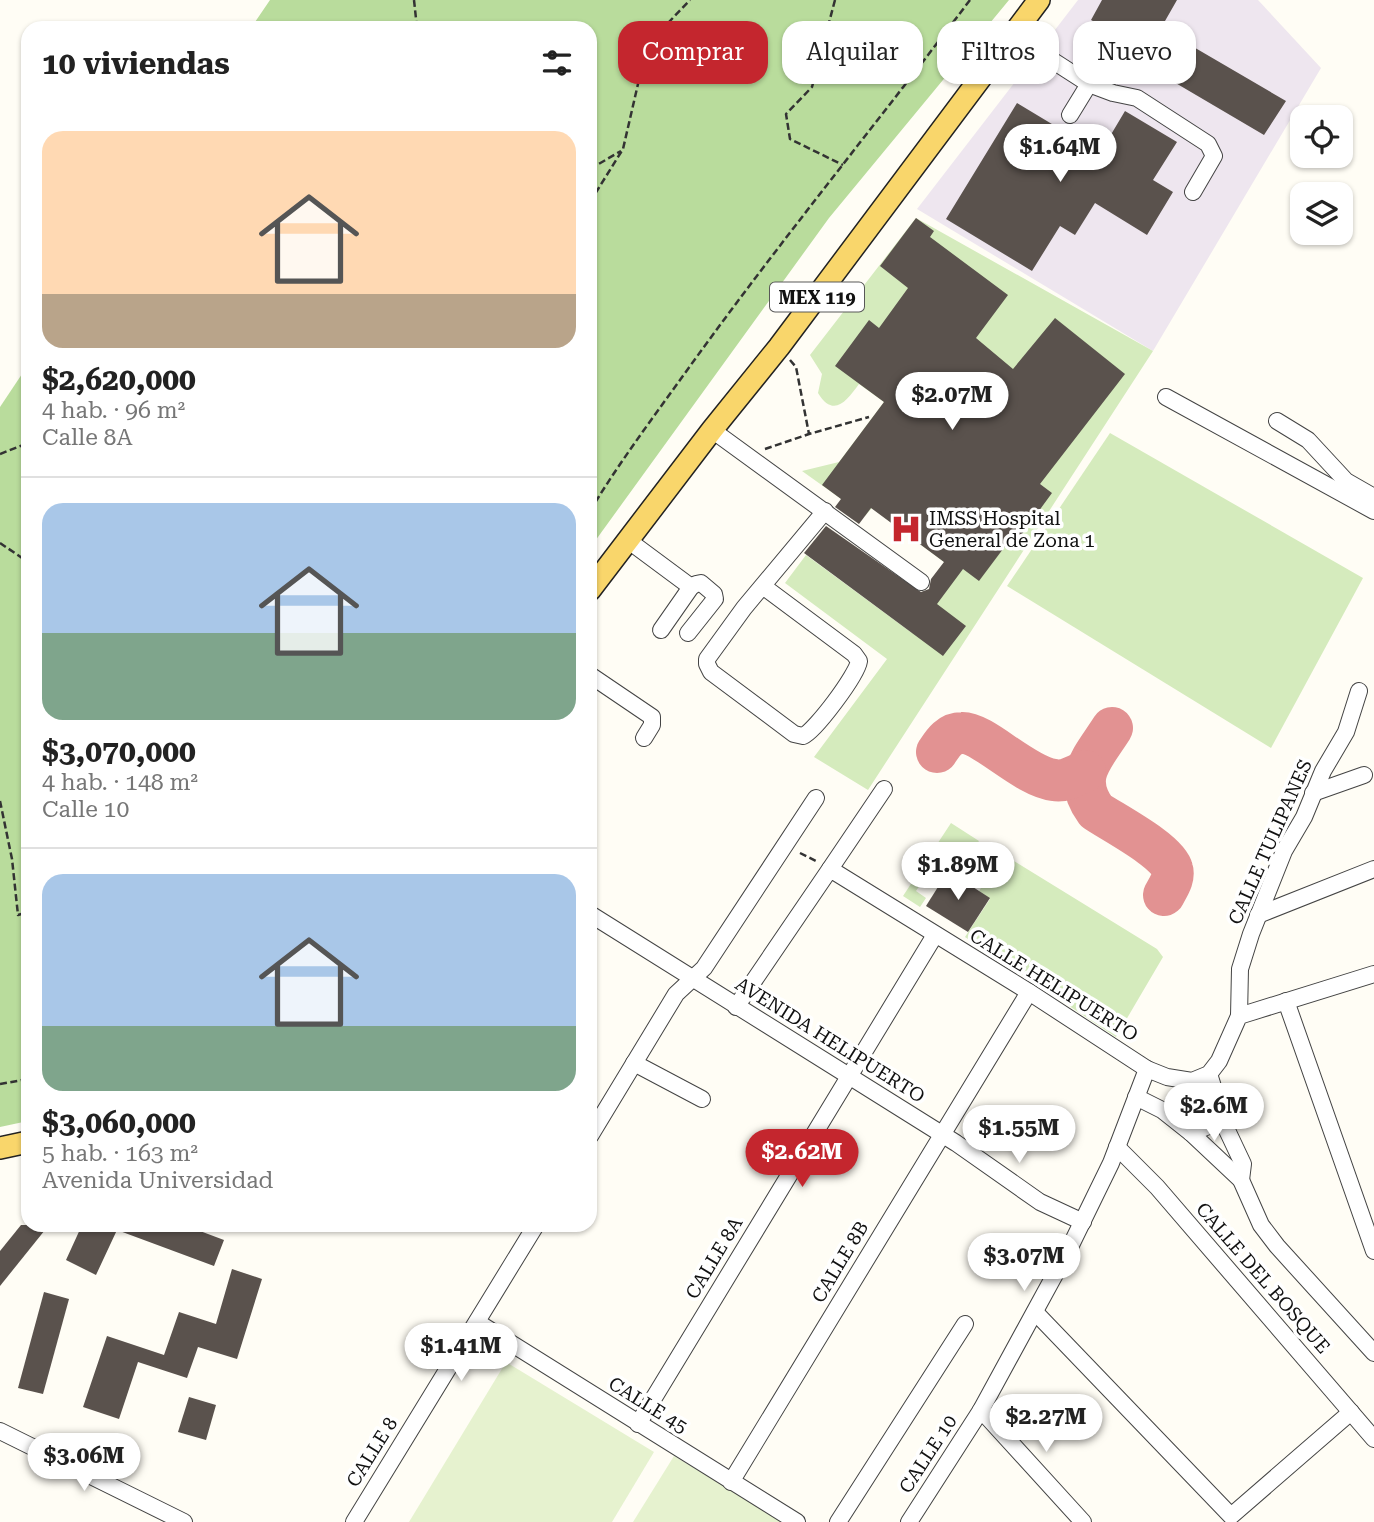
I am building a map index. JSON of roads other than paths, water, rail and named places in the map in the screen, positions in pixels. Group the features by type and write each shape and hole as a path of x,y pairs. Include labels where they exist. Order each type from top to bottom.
{"main road":[{"name":"MEX 119","path":"1023,21 1039,0"},
{"name":"MEX 119","path":"597,581 779,347 976,84"},
{"path":"0,1148 21,1144"}],"street":[{"path":"1070,115 1089,84 1137,98 1212,147 1212,160 1193,192"},
{"path":"1166,397 1374,512"},
{"path":"1277,421 1308,440 1346,481 1374,497"},
{"path":"712,430 921,582"},
{"path":"764,587 854,653 859,661 857,670 845,687 811,731 803,736 794,734 712,672 707,664 709,655 744,608 825,511"},
{"path":"629,541 691,587"},
{"path":"661,630 691,587 701,583 714,594 715,599 688,633"},
{"path":"597,680 652,717 652,725 643,737"},
{"name":"CALLE TULIPANES","path":"1239,1016 1240,969 1258,915 1280,861 1346,732 1359,691"},
{"path":"1313,793 1364,775"},
{"path":"736,1006 884,789"},
{"path":"597,1124 676,994 704,968 816,798"},
{"name":"CALLE HELIPUERTO","path":"830,869 1030,992 1147,1069 1182,1081 1192,1081 1209,1074"},
{"path":"1258,915 1374,869"},
{"name":"AVENIDA HELIPUERTO","path":"597,919 941,1134 1040,1202 1083,1222"},
{"name":"CALLE 8A","path":"638,1424 935,935"},
{"path":"1241,1180 1243,1164 1224,1120 1209,1074 1219,1061 1239,1016 1374,974"},
{"name":"CALLE 8B","path":"731,1482 1030,992"},
{"path":"1286,1001 1374,1251"},
{"path":"634,1063 702,1099"},
{"name":"CALLE 10","path":"909,1522 981,1410 1083,1222 1117,1147 1147,1069"},
{"path":"1136,1097 1162,1110 1241,1180 1261,1225 1277,1246 1374,1353"},
{"path":"1191,1133 1224,1120"},
{"name":"CALLE DEL BOSQUE","path":"1117,1147 1157,1187 1374,1439"},
{"name":"CALLE 8","path":"354,1522 532,1232"},
{"path":"1035,1312 1231,1516 1351,1412"},
{"name":"CALLE 45","path":"477,1322 797,1522"},
{"path":"838,1522 965,1324"},
{"path":"981,1410 1083,1522"},
{"path":"0,1431 184,1522"}],"place":[{"name":"IMSS Hospital General de Zona 1","path":"906,529"}]}
